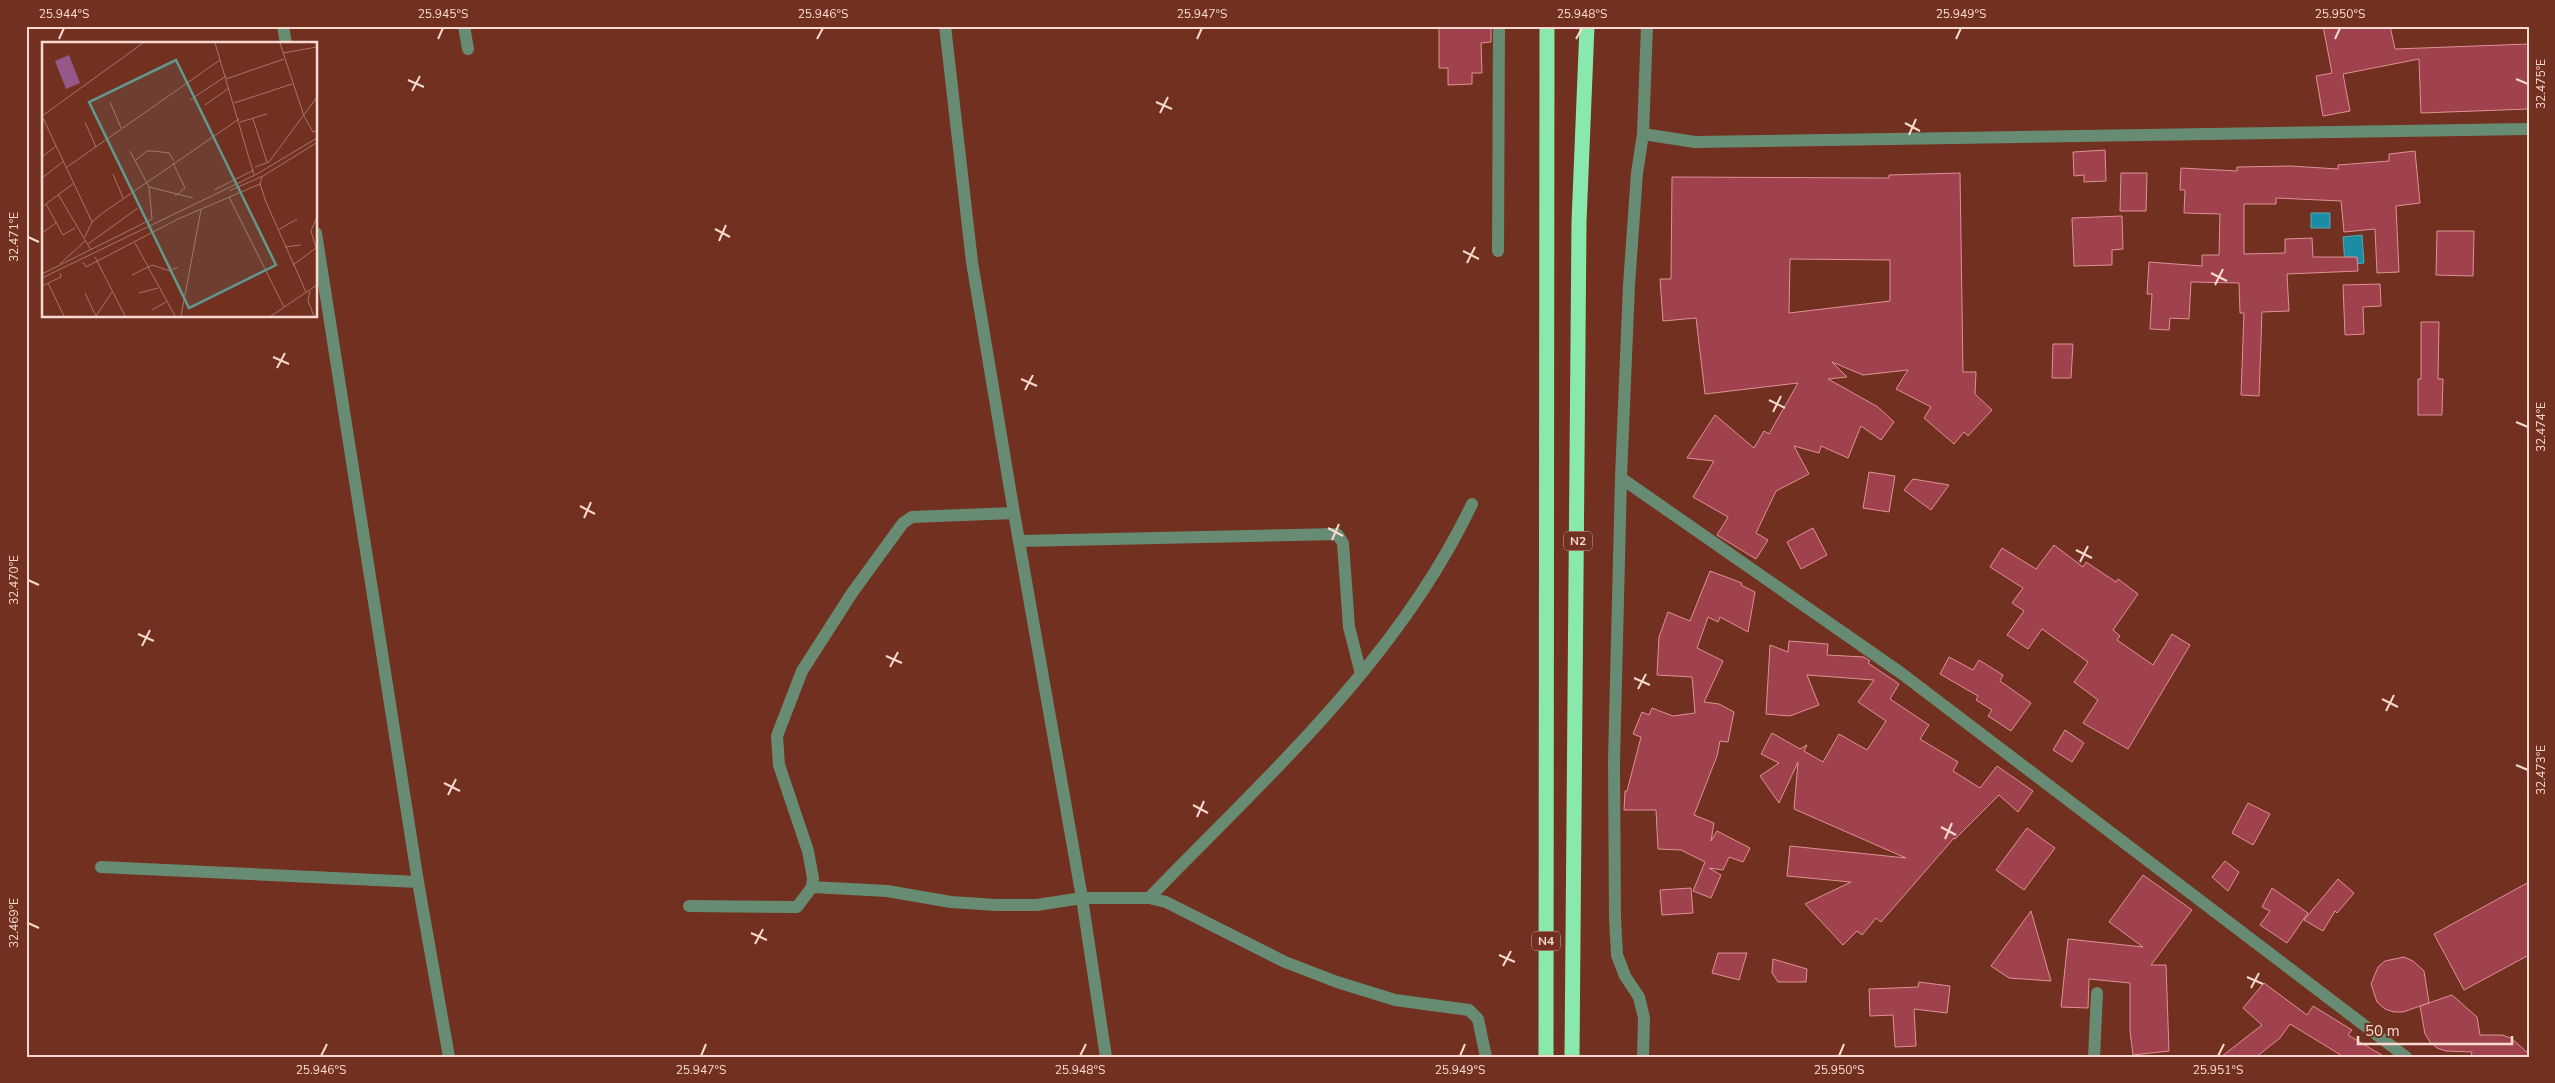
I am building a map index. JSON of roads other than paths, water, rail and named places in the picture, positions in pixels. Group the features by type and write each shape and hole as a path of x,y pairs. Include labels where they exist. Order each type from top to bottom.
{"highway":[{"name":"N2","path":"1546,825 1547,26"},
{"name":"N2","path":"1572,1057 1579,222 1587,26"},
{"name":"N4","path":"1546,825 1546,1057"}],"street":[{"path":"283,26 286,42"},
{"path":"464,26 468,49"},
{"path":"945,26 972,262 1082,898 1106,1057"},
{"path":"1498,251 1499,26"},
{"path":"1643,1057 1644,1018 1640,997 1625,976 1617,955 1614,761 1621,478 1629,285 1637,173 1643,134 1647,26"},
{"path":"1643,134 1694,142 2529,129"},
{"path":"318,246 418,882 449,1057"},
{"path":"1621,478 1901,673 2406,1057"},
{"path":"1149,898 1311,734 1381,651 1454,540 1472,504"},
{"path":"689,906 797,907 812,887 808,851 779,765 777,736 788,701 802,671 852,593 903,523 912,517 1014,513"},
{"path":"1020,540 1337,534 1343,543 1349,628 1361,674"},
{"path":"101,867 418,882"},
{"path":"812,887 888,891 951,902 996,906 1037,905 1082,898 1149,898 1166,902 1285,962 1337,982 1395,1000 1469,1010 1478,1019 1486,1057"},
{"path":"2094,1057 2097,993"}],"water":[{"path":"2311,213 2330,213 2330,228 2311,228"},
{"path":"2362,235 2364,263 2345,265 2343,237"}]}
